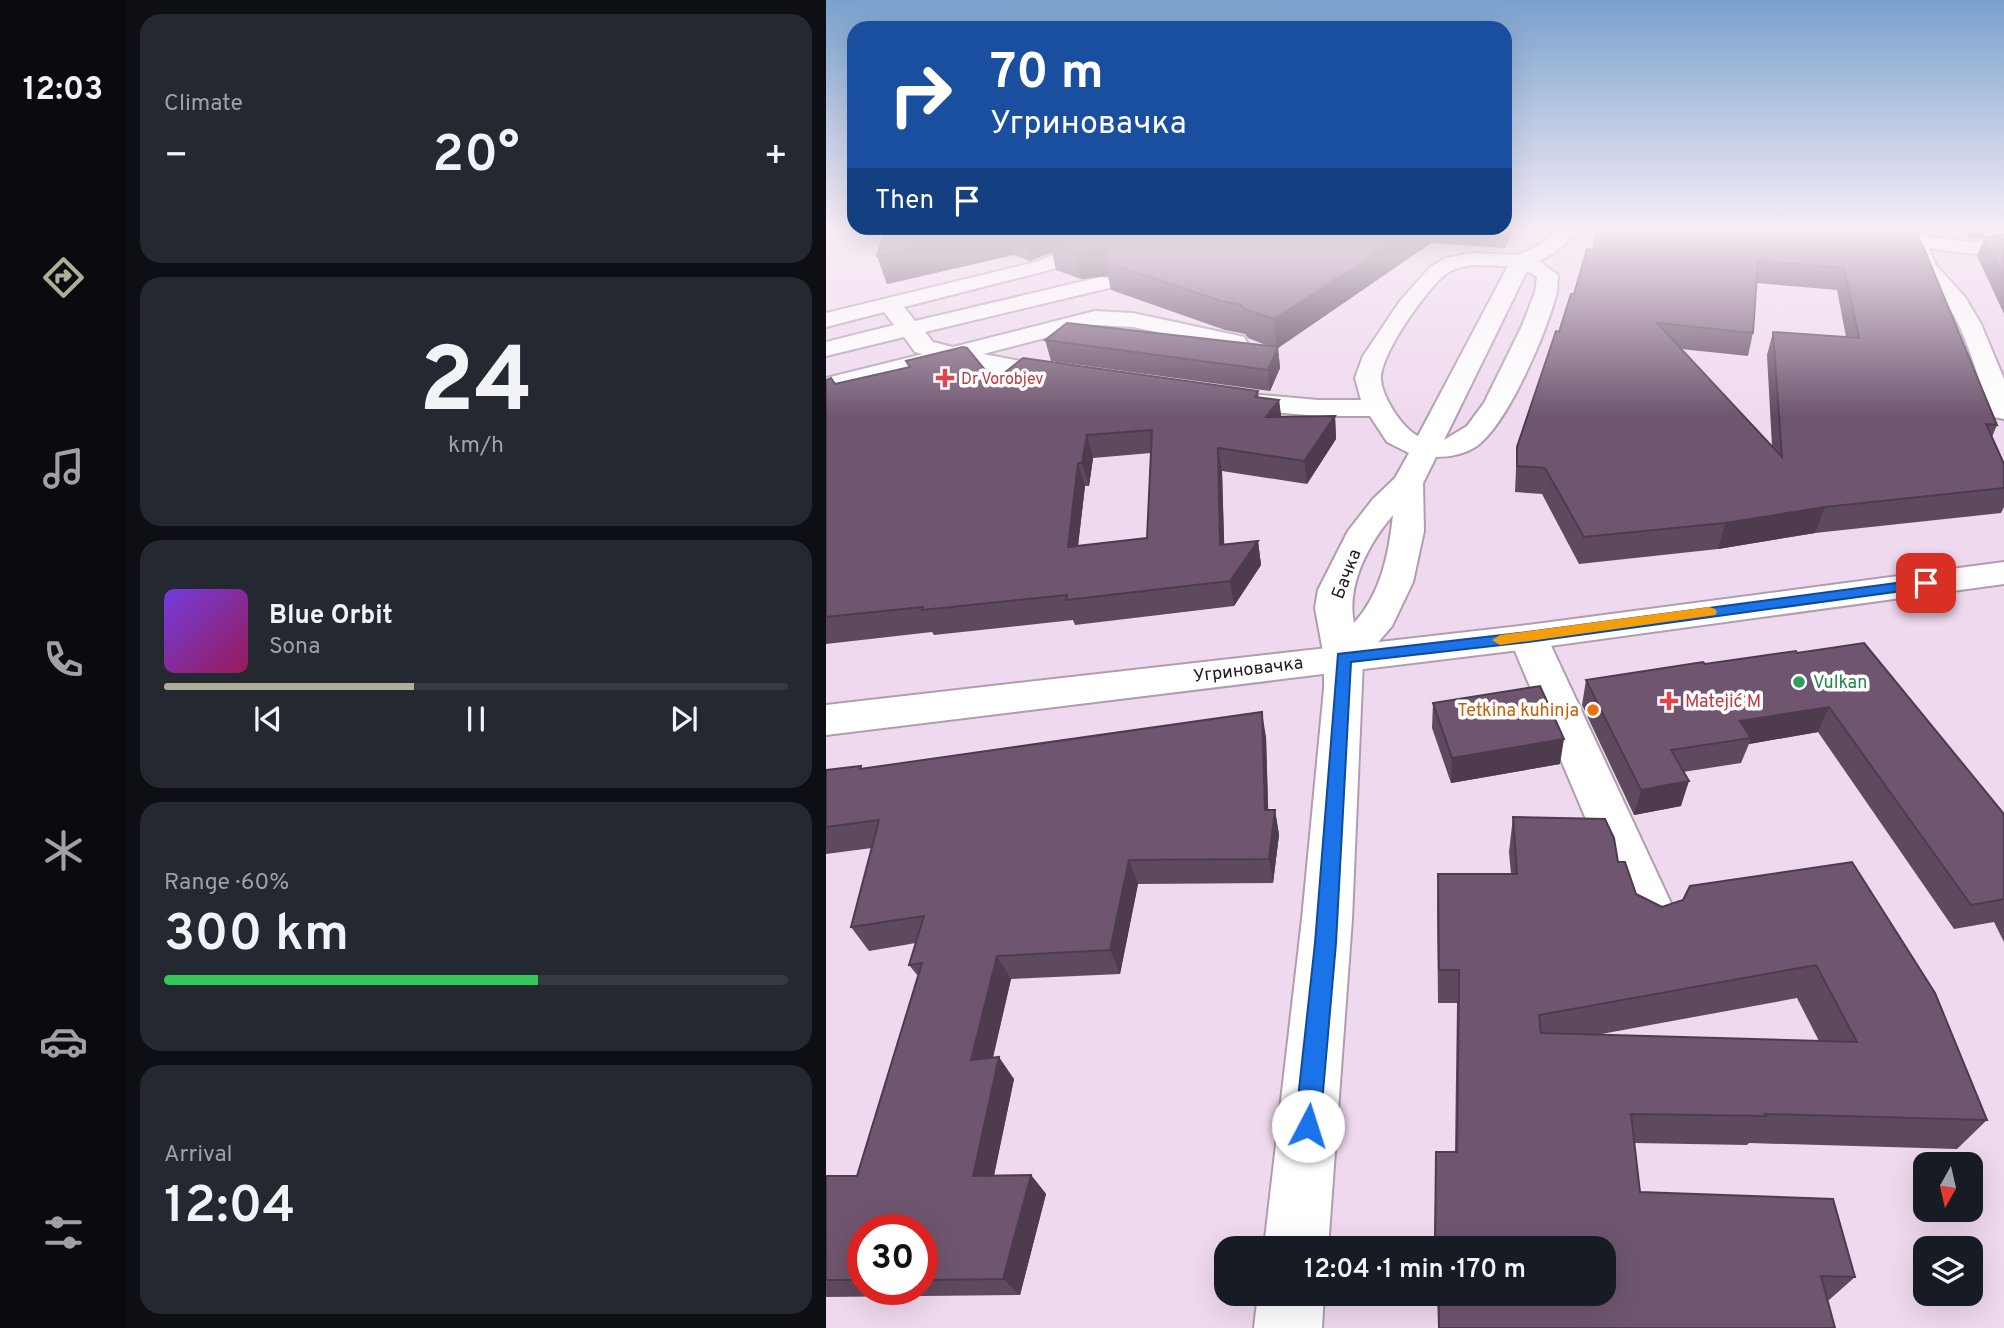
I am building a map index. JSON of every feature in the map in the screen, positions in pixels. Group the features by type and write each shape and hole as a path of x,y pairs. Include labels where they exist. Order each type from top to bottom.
{"street":[{"path":"826,320 940,293"},
{"path":"826,349 1060,293"},
{"path":"1419,293 1395,325 1368,370 1367,380 1398,438 1427,449 1454,449 1463,444 1493,410 1546,293"},
{"name":"Бачка","path":"1297,1236 1325,943 1343,658 1332,612 1336,591 1366,525 1384,502 1408,483 1505,293"},
{"path":"1949,293 1966,319 2004,411"},
{"path":"891,306 924,347 950,355 1081,378"},
{"path":"826,386 1080,321 1108,318 1133,320 1234,342"},
{"path":"1200,396 1292,407 1380,408"},
{"path":"1343,658 1382,612 1392,590 1409,531 1412,509 1408,483"},
{"name":"Угриновачка","path":"826,720 1528,637 2004,573"},
{"path":"1528,637 1652,916"},
{"path":"1288,1328 1290,1306"}],"building":[{"path":"1197,293 1314,293 1274,319 1244,309 1241,305"},
{"path":"1756,293 1753,333 1657,323 1782,457 1773,332 1859,338 1849,293 1942,293 1997,425 1986,424 2004,464 2004,488 1825,507 1725,523 1584,537 1545,468 1517,466 1517,447 1556,331 1559,332 1571,294"},
{"path":"1067,323 1278,347 1268,370 1045,340"},
{"path":"963,347 967,348 994,381 1023,358 1258,391 1255,397 1279,400 1266,417 1335,416 1304,461 1218,448 1220,545 1258,541 1230,581 1066,600 1067,595 826,617 826,380 831,378 835,384 910,367 906,361","holes":["1152,430 1147,538 1068,547 1078,463 1082,463 1087,435"]},
{"path":"1864,643 2004,814 2004,899 1971,905 1829,707 1740,721 1751,738 1671,750 1689,781 1641,790 1586,680 1703,662 1705,664"},
{"path":"1540,686 1564,739 1452,758 1433,703"},
{"path":"1262,712 1265,810 1275,810 1269,859 1129,860 1110,950 997,956 971,1060 999,1057 973,1176 1031,1175 1003,1279 938,1280 938,1214 847,1214 847,1280 826,1280 826,1176 857,1176 922,963 909,965 924,916 851,927 879,820 826,827 826,770 861,766 860,769"},
{"path":"1513,817 1605,819 1614,838 1618,862 1625,862 1636,894 1662,907 1683,900 1690,886 1852,862 1935,993 1987,1120 1765,1114 1766,1116 1631,1114 1640,1192 1833,1199 1855,1277 1821,1276 1835,1328 1439,1328 1439,1306 1616,1306 1616,1236 1435,1236 1436,1152 1457,1152 1459,970 1439,970 1438,874 1517,874","holes":["1816,965 1857,1042 1541,1033 1539,1015"]}],"slow traffic":[{"path":"1500,640 1709,612"}],"place":[{"name":"Dr Vorobjev","path":"945,378"},
{"name":"Vulkan","path":"1799,682"},
{"name":"Matejić M","path":"1669,701"},
{"name":"Tetkina kuhinja","path":"1593,710"}],"route":[{"path":"1308,1126 1325,943 1343,658 1528,637 1926,583"}]}
